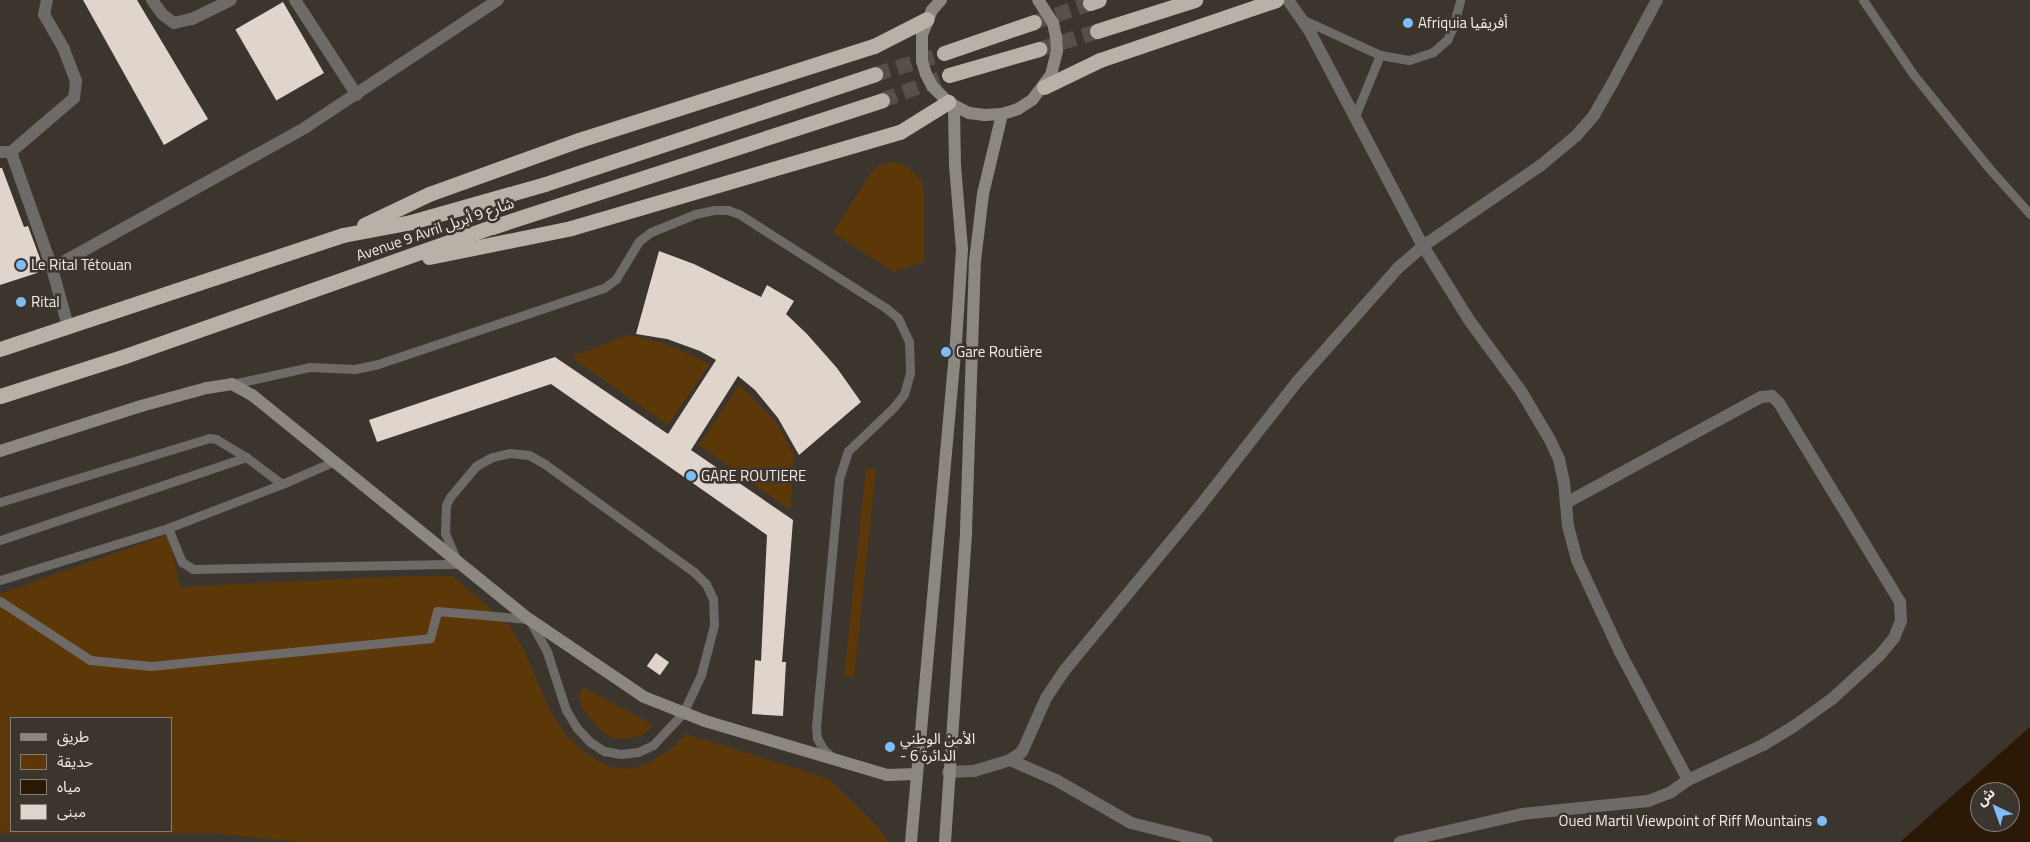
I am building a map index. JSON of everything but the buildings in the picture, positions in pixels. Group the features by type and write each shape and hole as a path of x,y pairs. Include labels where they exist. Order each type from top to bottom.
{"highway":[{"path":"1097,31 1195,0"},
{"path":"1044,87 1100,60 1276,0"},
{"path":"343,235 429,194 579,140 874,46 927,19"},
{"path":"944,53 1034,22"},
{"path":"949,75 1039,49"},
{"name":"Avenue 9 Avril شارع 9 أبريل","path":"0,349 343,235 411,222 536,186 874,74"},
{"name":"Avenue 9 Avril شارع 9 أبريل","path":"0,396 134,352 520,218 882,100"},
{"path":"381,266 522,240 620,215 900,132 951,104"}],"street":[{"path":"47,0 44,16 67,57 76,81 74,98 6,152 52,268 68,326"},
{"path":"152,0 162,14 174,23 192,19 231,0"},
{"path":"295,0 357,95"},
{"path":"52,268 250,161 357,95 498,0"},
{"path":"940,1 927,19 922,35 922,62 932,86 951,104 969,113 985,115 1002,114 1018,109 1032,100 1044,87 1054,65 1056,37 1053,23 1038,0"},
{"path":"1288,0 1304,20 1423,246 1469,320 1521,391 1550,440 1559,459 1568,526 1577,560 1620,652 1688,780"},
{"path":"948,772 974,771 1010,760 1022,752 1046,698 1074,658 1200,506 1296,383 1398,268 1423,246 1540,166 1576,136 1594,115 1657,0"},
{"path":"911,842 956,342 962,249 951,104"},
{"path":"945,842 948,772 966,530 975,261 983,194 1002,114"},
{"path":"0,451 141,406 207,388 232,384 252,395 529,619 644,697 684,713 887,775 916,774"},
{"path":"1400,842 1522,814 1648,801 1671,792 1688,780 1763,745 1793,727 1832,699 1878,656 1894,638 1901,621 1900,602 1780,404 1772,396 1761,397 1566,503"},
{"path":"1010,760 1056,780 1131,823 1207,842"}],"lane":[{"path":"1304,20 1380,54 1409,60 1433,52 1447,40 1453,28 1460,0"},
{"path":"1863,0 1919,82 1988,168 2030,214"},
{"path":"1355,116 1380,54"},
{"path":"232,384 309,367 355,369 397,358 604,288 616,279 640,241 651,232 695,214 714,210 728,210 739,214 886,308 898,318 909,342 910,373 904,394 894,407 848,451 839,479 816,724 817,738 823,749 835,759"},
{"path":"0,502 202,439 216,439 246,457 282,484"},
{"path":"0,601 90,660 151,666 430,638 438,611 529,619 547,652 566,710 577,728 590,742 612,752 638,752 653,745 684,713 701,675 714,625 713,599 706,584 694,572 545,464 520,453 501,454 476,466 446,505 444,524 448,542 461,564 194,569 182,562 168,528"},
{"path":"0,540 246,457"},
{"path":"0,580 168,528 282,484 334,461"}],"green space":[{"path":"894,161 904,165 921,179 924,188 924,262 894,272 833,233 872,171 880,165"},
{"path":"628,335 663,343 696,357 709,365 668,425 571,357"},
{"path":"739,385 776,422 794,455 790,510 699,445"},
{"path":"866,468 876,469 854,677 844,676"},
{"path":"169,534 180,587 407,576 453,576 509,625 524,650 550,711 566,735 588,755 609,767 632,769 651,762 671,749 686,734 829,779 876,825 889,842 301,842 209,833 0,833 0,594"},
{"path":"582,687 652,724 650,729 640,736 626,739 612,738 599,729 582,708 579,696"}],"water":[{"path":"2030,727 2030,842 1900,842"}],"tunnel":[{"path":"1034,22 1090,3"},
{"path":"1039,49 1097,31"},
{"path":"875,74 944,53"},
{"path":"882,100 949,75"}],"place":[{"name":"Afriquia أفريقيا","path":"1408,23"},
{"name":"Le Rital Tétouan","path":"21,265"},
{"name":"Rital","path":"21,302"},
{"name":"Gare Routière","path":"946,352"},
{"name":"GARE ROUTIERE","path":"691,476"},
{"name":"الأمن الوطني - الدائرة 6","path":"890,747"},
{"name":"Oued Martil Viewpoint of Riff Mountains","path":"1822,821"}]}
